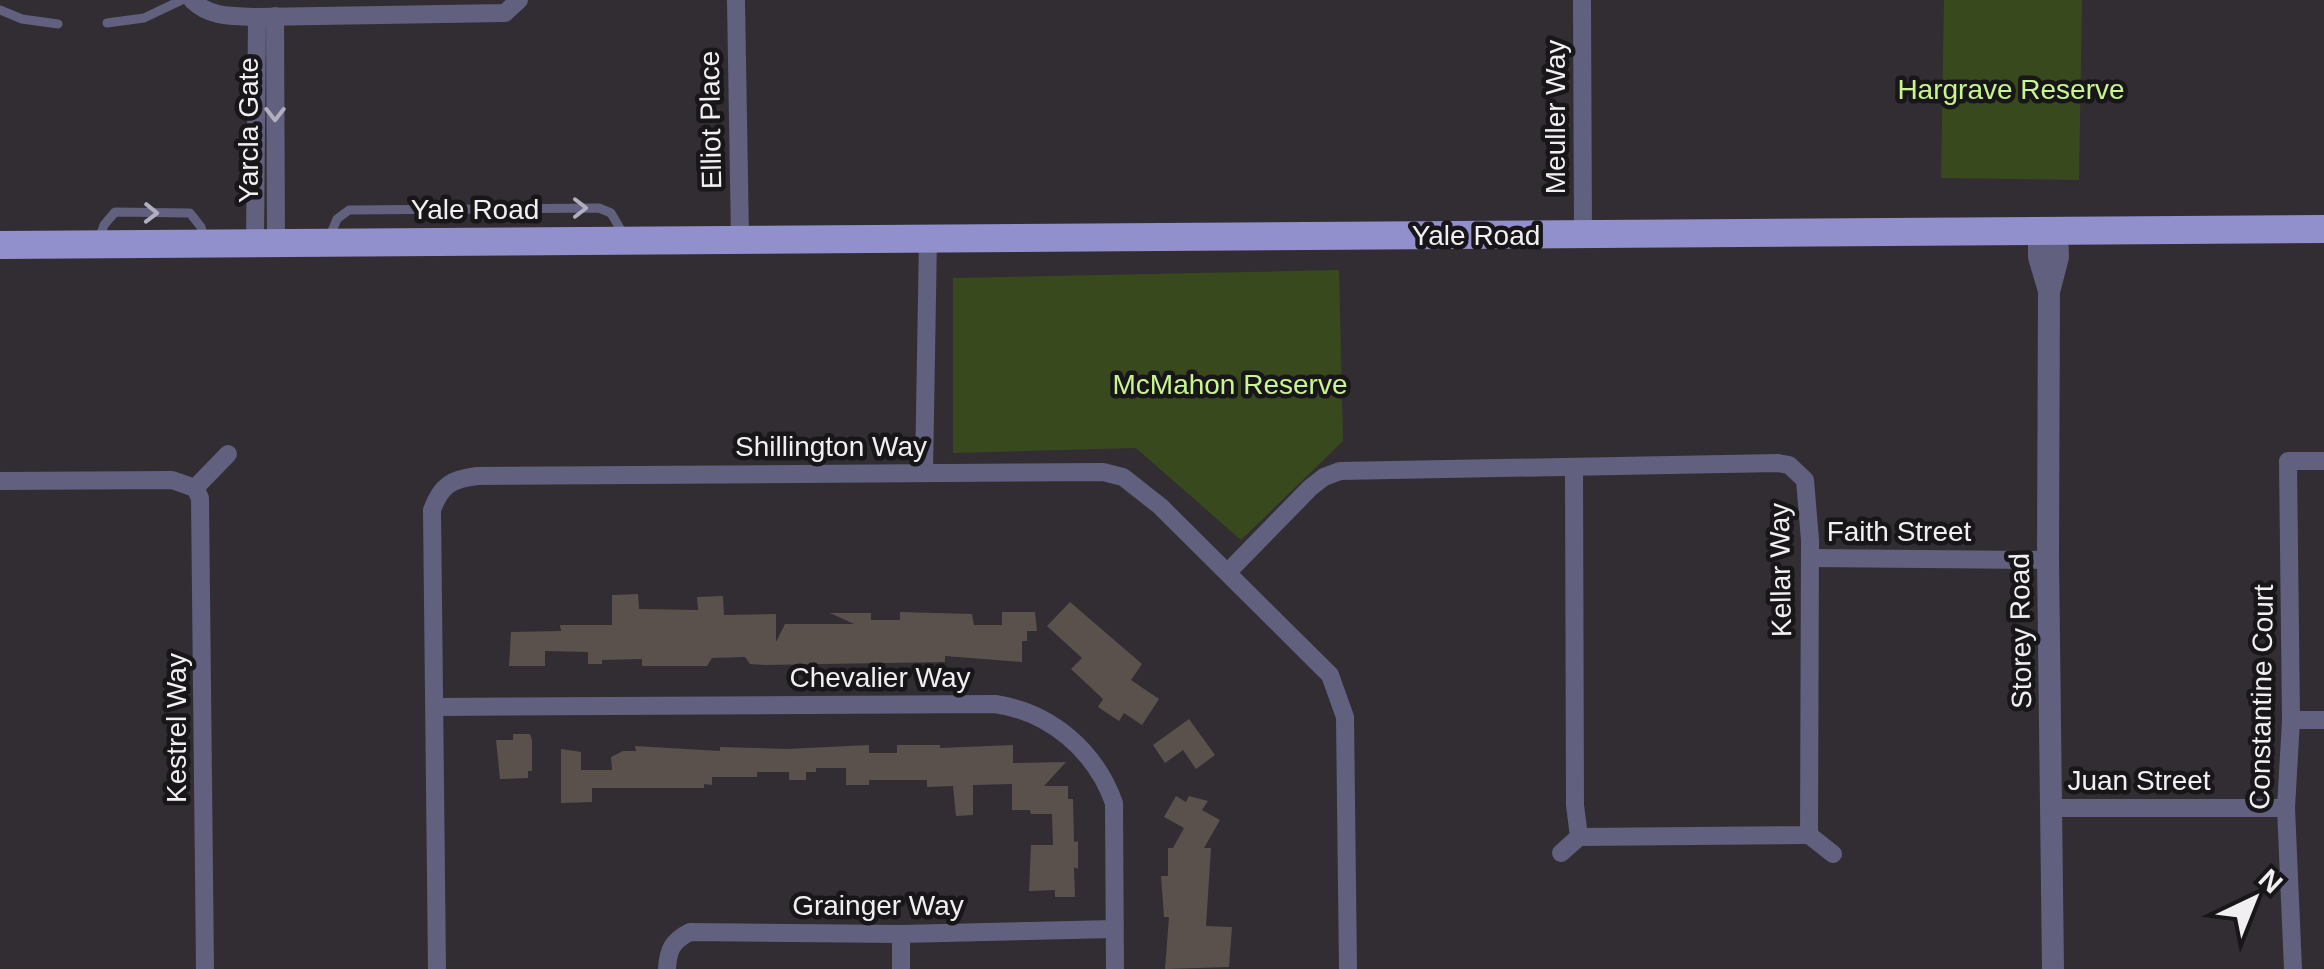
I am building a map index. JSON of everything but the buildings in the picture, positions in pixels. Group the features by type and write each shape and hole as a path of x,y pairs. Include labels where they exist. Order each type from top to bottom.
{"main road":[{"name":"Yale Road","path":"0,245 2324,229"}],"street":[{"path":"192,0 202,10 216,15 266,17 342,8 505,13 519,0"},
{"name":"Elliot Place","path":"736,0 740,239"},
{"name":"Meuller Way","path":"1582,0 1584,234"},
{"name":"Yarcla Gate","path":"265,244 266,17"},
{"name":"Storey Road","path":"2048,231 2039,256 2049,292 2053,969"},
{"path":"924,473 928,238"},
{"path":"0,482 172,480 195,488 228,454"},
{"name":"Constantine Court","path":"2293,969 2286,808 2292,720 2288,461 2324,461"},
{"name":"Kellar Way","path":"1228,572 1310,488 1340,470 1788,465 1805,480 1810,558 1809,835"},
{"path":"1574,468 1575,805 1579,837"},
{"name":"Shillington Way","path":"437,969 432,510 445,485 458,478 1104,472 1122,477 1160,506 1330,675 1345,717 1348,969"},
{"name":"Kestrel Way","path":"195,488 202,509 205,969"},
{"name":"Faith Street","path":"1810,558 2048,560"},
{"name":"Chevalier Way","path":"436,707 995,704 1020,708 1064,734 1104,777 1114,802 1115,969"},
{"path":"2292,720 2324,720"},
{"name":"Juan Street","path":"2052,808 2286,808"},
{"path":"1560,853 1579,837 1809,835 1833,854"},
{"name":"Grainger Way","path":"667,969 672,944 690,932 900,934 1114,929"},
{"path":"900,934 901,969"}],"lane":[{"path":"107,23 144,18 182,0"},
{"path":"0,10 22,20 58,24"}],"green space":[{"name":"Hargrave Reserve","path":"1944,0 2082,0 2079,180 1941,178"},
{"name":"McMahon Reserve","path":"1339,270 1343,441 1241,540 1136,448 953,453 953,278"}]}
